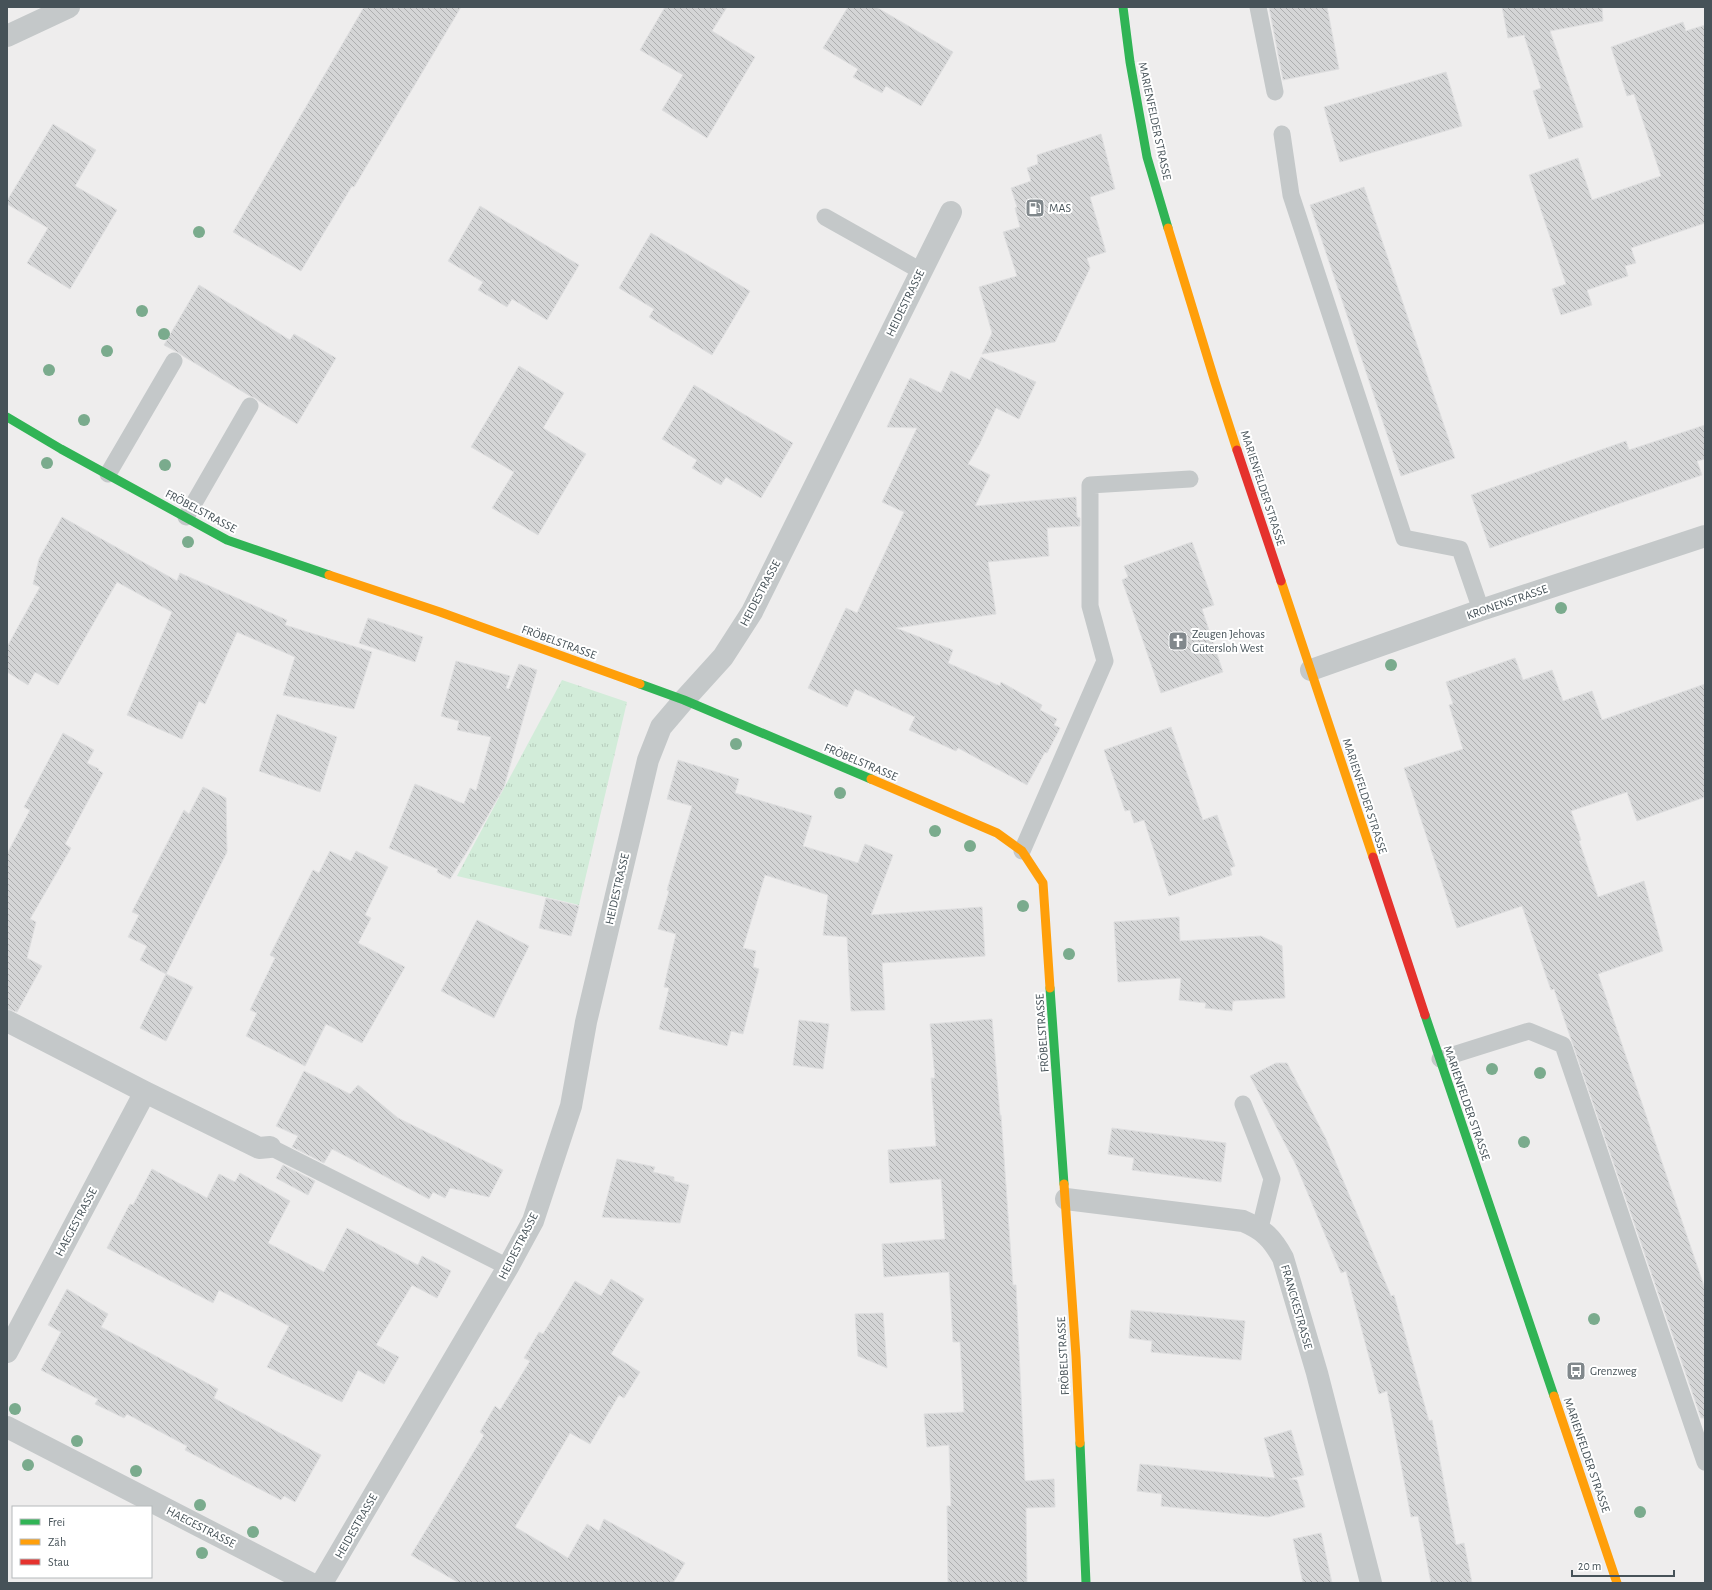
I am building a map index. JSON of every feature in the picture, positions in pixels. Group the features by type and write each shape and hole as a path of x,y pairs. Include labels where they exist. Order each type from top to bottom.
{"street":[{"path":"7,36 69,7"},
{"name":"MARIENFELDER STRASSE","path":"1123,7 1130,62 1148,157 1215,382 1440,1059 1617,1583"},
{"name":"HEIDESTRASSE","path":"322,1583 508,1267 533,1221 571,1106 586,1022 648,760 661,727 723,657 752,612 951,212"},
{"name":"FRÖBELSTRASSE","path":"7,417 227,540 382,594 440,612 684,700 997,833 1022,851 1043,882 1076,1356 1086,1583"},
{"name":"KRONENSTRASSE","path":"1311,670 1482,610 1705,536"},
{"path":"7,1021 145,1092 259,1148 270,1147"},
{"name":"HAEGESTRASSE","path":"7,1352 145,1092"},
{"name":"FRANCKESTRASSE","path":"1066,1199 1243,1221 1260,1228 1275,1242 1283,1258 1317,1373 1371,1583"},
{"name":"HAEGESTRASSE","path":"7,1427 310,1583"}],"lane":[{"path":"1258,7 1275,92"},
{"path":"1282,134 1291,196 1404,538 1460,549 1482,610"},
{"path":"824,217 921,271"},
{"path":"108,474 174,362"},
{"path":"186,517 250,406"},
{"path":"1022,851 1105,661 1090,606 1090,485 1190,479"},
{"path":"1440,1059 1529,1031 1563,1046 1705,1462"},
{"path":"1243,1104 1272,1179 1260,1228"},
{"path":"270,1147 508,1267"}],"green space":[{"path":"562,680 627,702 579,905 457,876"}],"building":[{"path":"364,7 461,7 354,187 352,186 301,271 233,232"},
{"path":"665,7 727,7 712,31 755,57 707,138 662,110 683,75 640,50"},
{"path":"848,7 876,7 953,52 921,106 886,86 882,93 853,77 858,69 823,48"},
{"path":"1269,7 1327,7 1339,69 1283,80"},
{"path":"1502,7 1602,7 1603,21 1550,31 1583,127 1549,139 1533,91 1541,88 1524,35 1508,38"},
{"path":"1683,22 1686,31 1705,25 1705,223 1631,248 1636,263 1625,266 1628,276 1587,290 1592,305 1561,315 1552,289 1566,284 1529,175 1578,158 1592,200 1661,176 1634,94 1627,96 1611,47"},
{"path":"1446,72 1462,126 1340,162 1324,107"},
{"path":"53,124 96,150 75,186 117,210 70,289 27,263 48,228 7,204 7,201"},
{"path":"1101,134 1115,189 1090,197 1106,252 1087,258 1090,268 1055,342 982,354 992,333 979,287 1017,276 1003,232 1020,227 1015,208 1017,207 1011,188 1031,181 1027,168 1038,164 1037,155"},
{"path":"1364,187 1455,458 1401,476 1310,205"},
{"path":"480,206 579,265 547,320 512,299 507,307 478,290 483,282 448,261"},
{"path":"651,233 750,291 712,355 649,317 654,309 619,288"},
{"path":"199,285 290,340 294,334 336,358 297,424 164,345"},
{"path":"981,357 1036,382 1019,419 996,408 979,445 968,464 990,475 975,506 1076,497 1077,517 1080,518 1080,526 1047,528 1049,556 988,562 996,614 896,628 953,650 948,663 1000,686 1001,682 1042,705 1040,710 1057,719 1054,725 1060,728 1047,753 1045,752 1027,785 958,748 956,751 909,730 915,717 855,689 847,707 808,688 846,608 857,613 904,512 882,502 917,428 887,427 910,378 941,393 951,371 970,380"},
{"path":"519,366 564,393 543,428 586,454 538,535 492,508 514,472 471,447"},
{"path":"694,385 793,443 761,498 726,477 721,485 692,468 697,460 662,439"},
{"path":"1705,425 1705,459 1697,461 1702,475 1490,548 1471,495 1626,441 1629,450"},
{"path":"62,517 177,581 180,573 287,620 285,625 372,652 354,709 283,695 295,657 237,632 205,704 199,701 182,739 127,715 172,612 117,582 58,685 35,672 28,685 7,672 7,647 40,587 33,584 39,559"},
{"name":"Zeugen Jehovas Gütersloh West","path":"1192,542 1214,605 1202,609 1223,672 1161,693 1122,580 1128,577 1124,566"},
{"path":"368,618 423,637 415,662 359,643"},
{"path":"1515,658 1523,680 1552,670 1563,701 1592,691 1602,720 1705,684 1705,797 1637,821 1627,792 1571,811 1581,840 1579,841 1598,897 1644,881 1663,951 1598,974 1705,1289 1705,1418 1701,1418 1554,989 1551,990 1522,906 1457,928 1404,768 1463,749 1449,705 1453,704 1446,682"},
{"path":"456,661 510,676 506,688 509,689 519,664 537,670 504,787 450,879 437,872 438,869 389,848 415,784 464,804 470,788 476,791 491,737 457,730 459,721 441,716"},
{"path":"277,714 337,737 320,792 259,771"},
{"path":"1171,727 1203,820 1217,815 1235,866 1230,868 1232,875 1169,896 1144,820 1134,823 1130,810 1125,811 1104,750"},
{"path":"63,733 94,750 87,763 99,769 98,770 103,773 65,844 71,848 30,919 36,922 27,958 42,966 17,1012 7,1009 7,854 30,810 24,807"},
{"path":"678,760 739,779 735,793 812,816 803,846 858,863 865,844 893,855 871,915 982,907 985,956 882,963 885,1010 851,1011 847,937 823,935 828,895 765,875 743,948 756,951 753,967 759,969 743,1034 731,1031 727,1046 659,1029 669,988 664,987 676,934 658,929 669,891 667,890 692,806 667,799"},
{"path":"203,787 226,798 227,852 166,974 140,960 147,946 128,937 139,915 132,912 184,810 189,814"},
{"path":"330,851 351,861 356,851 388,867 365,915 371,918 358,943 405,967 362,1043 326,1024 305,1066 246,1036 257,1013 250,1010 275,958 270,955 313,870 319,873"},
{"path":"546,898 579,906 571,936 539,928"},
{"path":"1179,917 1180,941 1261,936 1282,946 1285,998 1233,1001 1232,1011 1205,1008 1206,1003 1179,1000 1181,978 1118,982 1114,922"},
{"path":"477,920 529,946 494,1018 441,991"},
{"path":"166,974 193,987 166,1041 140,1028"},
{"path":"992,1019 1001,1115 1013,1285 1016,1285 1025,1481 1054,1479 1055,1507 1026,1508 1027,1583 948,1583 947,1506 951,1506 949,1445 927,1447 924,1414 964,1412 960,1342 953,1342 949,1272 884,1277 882,1244 945,1239 941,1179 890,1183 888,1150 936,1146 931,1078 935,1078 930,1024"},
{"path":"799,1020 829,1024 823,1069 793,1065"},
{"path":"1276,1063 1287,1063 1326,1139 1391,1296 1394,1295 1429,1421 1432,1420 1456,1545 1464,1543 1472,1583 1431,1583 1418,1516 1411,1517 1387,1391 1379,1394 1346,1271 1341,1273 1296,1165 1250,1076"},
{"path":"304,1071 350,1094 358,1085 398,1118 503,1170 489,1197 450,1188 445,1198 433,1192 429,1199 332,1149 324,1163 292,1147 298,1136 276,1126"},
{"path":"1112,1128 1226,1143 1221,1182 1132,1170 1134,1158 1108,1154"},
{"path":"617,1159 655,1167 653,1172 674,1177 674,1181 689,1185 680,1223 602,1217"},
{"path":"283,1165 315,1181 308,1195 276,1178"},
{"path":"152,1169 207,1198 219,1174 235,1182 240,1173 290,1201 268,1243 324,1272 347,1228 418,1265 422,1256 451,1271 437,1298 412,1285 376,1345 399,1357 384,1384 358,1370 342,1402 267,1367 289,1326 219,1290 213,1303 107,1248 130,1204 133,1205"},
{"path":"611,1279 644,1299 611,1354 640,1372 624,1398 619,1395 590,1444 570,1433 515,1527 568,1558 587,1524 599,1531 604,1519 685,1563 673,1583 459,1583 411,1555 484,1435 480,1432 495,1406 500,1410 530,1361 524,1358 539,1332 543,1334 575,1281 601,1296"},
{"path":"67,1289 108,1314 101,1327 218,1389 214,1398 321,1455 295,1502 284,1496 281,1500 242,1480 185,1450 187,1446 127,1414 124,1418 95,1404 98,1399 41,1370 61,1332 48,1325"},
{"path":"1131,1310 1245,1321 1241,1360 1151,1352 1152,1341 1129,1338"},
{"path":"883,1313 887,1368 858,1356 855,1314"},
{"path":"1291,1430 1304,1475 1289,1479 1297,1480 1305,1507 1268,1517 1161,1506 1162,1494 1137,1491 1140,1464 1275,1478 1264,1438"},
{"path":"1321,1533 1332,1583 1303,1583 1293,1539"}],"traffic: fast":[{"path":"1123,7 1130,62 1147,157 1168,228"},
{"path":"7,417 61,449 227,540 329,575"},
{"path":"640,684 684,700 871,779"},
{"path":"1050,988 1064,1184"},
{"path":"1425,1015 1554,1396"},
{"path":"1080,1443 1086,1583"}],"traffic: slow":[{"path":"1168,228 1237,450"},
{"path":"329,575 440,612 640,684"},
{"path":"1281,581 1373,857"},
{"path":"871,779 997,833 1022,851 1043,883 1050,988"},
{"path":"1064,1184 1076,1356 1080,1443"},
{"path":"1554,1396 1617,1583"}],"traffic: jam":[{"path":"1237,450 1281,581"},
{"path":"1373,857 1425,1015"}],"place":[{"name":"MAS","path":"1035,208"},
{"name":"Zeugen Jehovas Gütersloh West","path":"1178,641"},
{"name":"Grenzweg","path":"1576,1371"}]}
